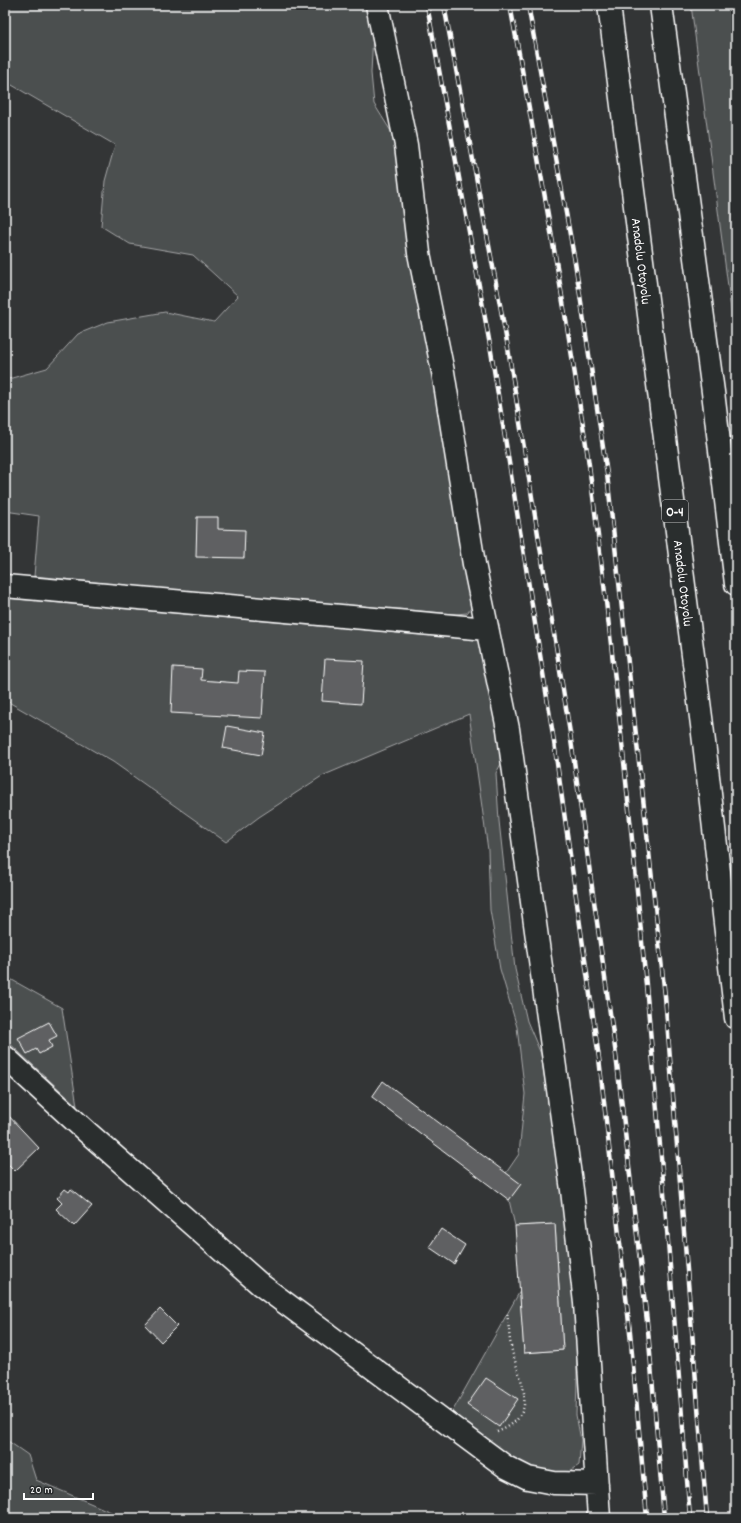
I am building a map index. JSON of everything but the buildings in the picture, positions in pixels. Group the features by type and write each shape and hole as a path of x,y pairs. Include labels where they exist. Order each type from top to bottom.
{"main road":[{"path":"377,5 406,145 419,253 443,372 474,564 508,729 572,1190 585,1303 599,1518"},
{"name":"Anadolu Otoyolu","path":"608,5 702,725 736,1018"},
{"path":"661,5 712,384 736,584"},
{"path":"5,586 487,629"},
{"path":"5,1057 87,1132 261,1285 506,1467 528,1478 554,1483 597,1484"}],"path":[{"path":"472,1442 507,1428 519,1417 525,1403 524,1389 511,1348 507,1314"}],"shaded area":[{"path":"5,5 368,5 373,33 371,73 374,104 392,133 401,178 415,291 436,389 473,606 467,613 456,614 193,592 34,576 39,516 5,511 5,380 47,368 78,334 108,322 165,312 214,322 238,296 193,255 130,244 101,226 105,181 115,145 5,81"},
{"path":"691,5 736,5 736,347"},
{"path":"5,598 478,640 502,736 502,762 496,773 499,821 515,969 527,1021 541,1054 563,1203 576,1311 576,1415 581,1440 579,1465 568,1473 545,1473 502,1456 451,1414 520,1291 524,1353 563,1350 555,1224 515,1226 509,1200 520,1184 506,1173 519,1154 525,1094 517,1027 500,969 490,910 488,850 469,714 322,776 259,817 226,842 113,762 5,700"},
{"path":"5,976 62,1008 77,1106 5,1039"},
{"path":"5,1439 28,1455 36,1480 125,1518 5,1518"}],"railway":[{"path":"427,5 490,345 553,735 599,1058 630,1332 647,1518"},
{"path":"444,5 507,342 570,733 616,1055 648,1330 664,1518"},
{"path":"510,5 544,190 575,375 589,468 607,610 635,869 659,1129 690,1518"},
{"path":"528,5 575,262 607,474 665,996 707,1518"}]}
